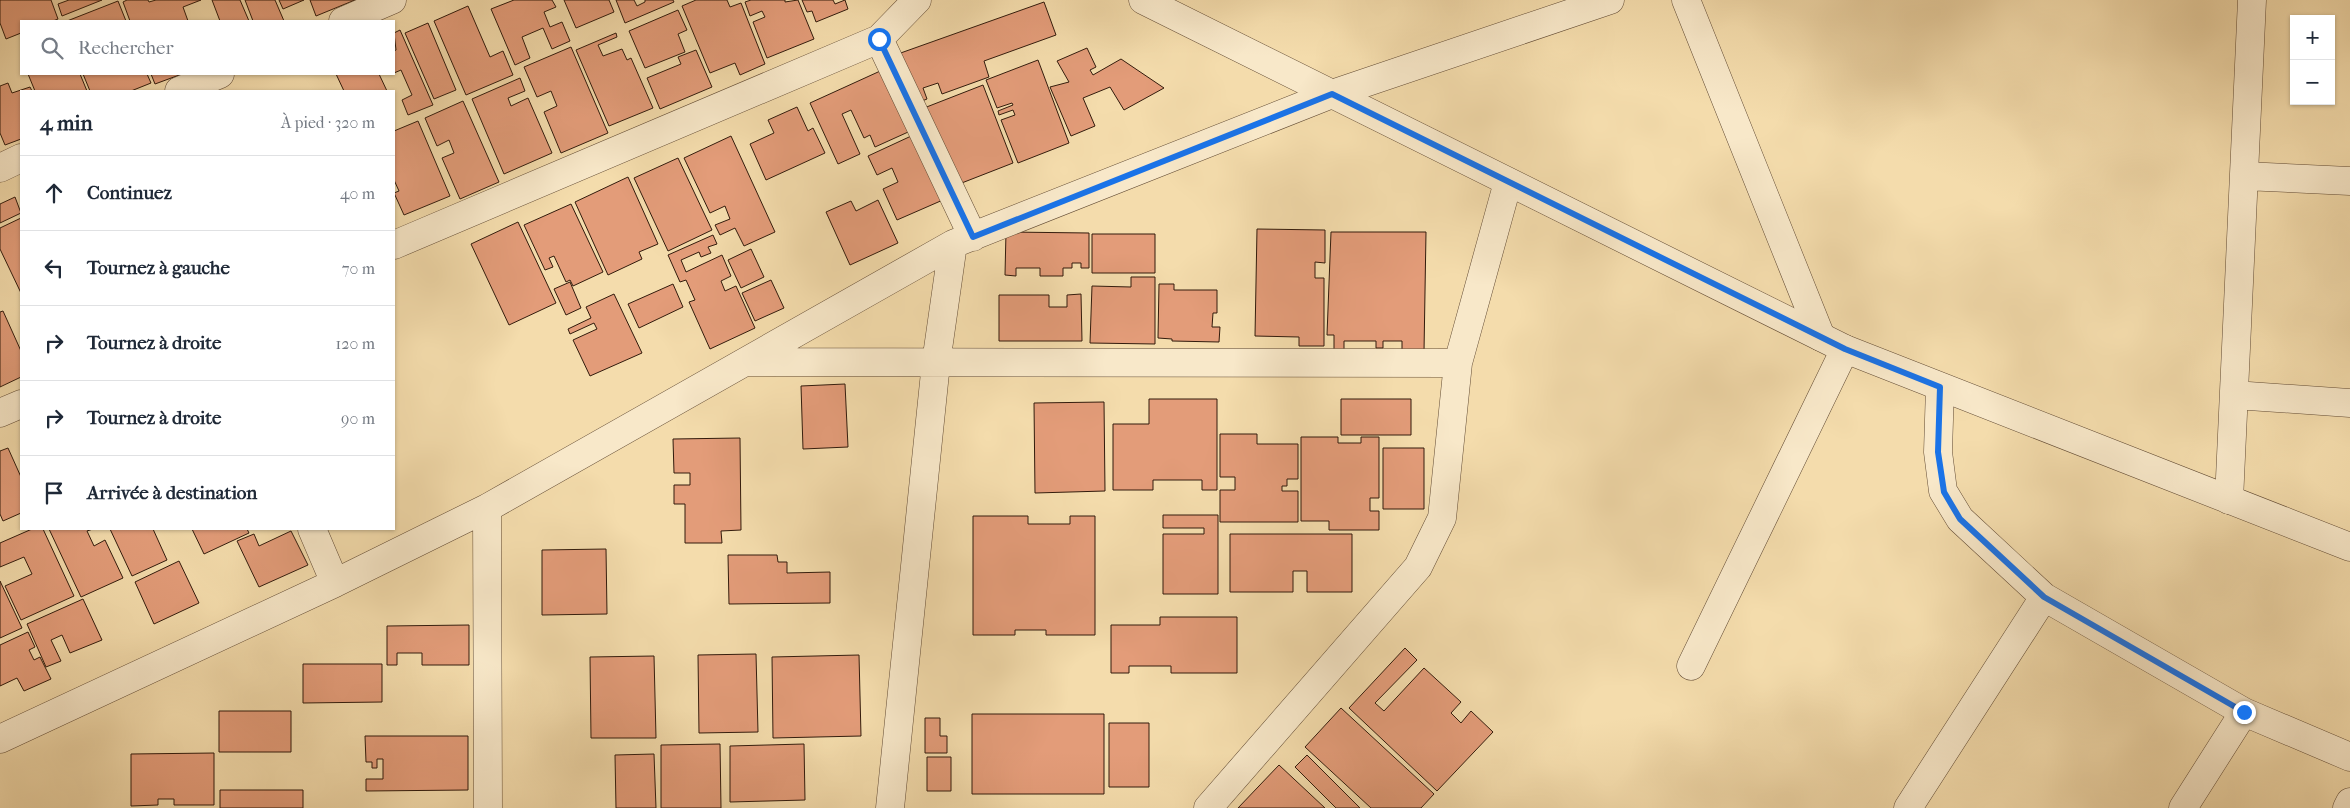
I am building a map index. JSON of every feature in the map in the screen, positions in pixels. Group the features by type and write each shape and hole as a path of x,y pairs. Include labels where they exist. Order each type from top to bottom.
{"street":[{"path":"345,20 392,0"},
{"path":"395,246 879,39 917,0"},
{"path":"1143,0 1845,349 2350,547"},
{"path":"0,739 335,583 486,508 963,240 1332,94 1610,0"},
{"path":"1686,0 1821,337"},
{"path":"2229,500 2252,0"},
{"path":"879,39 963,240 936,362 890,808"},
{"path":"181,90 218,75"},
{"path":"0,168 20,158"},
{"path":"2244,176 2350,181"},
{"path":"1208,808 1418,568 1442,518 1458,363 1508,182"},
{"path":"1691,666 1845,349"},
{"path":"745,362 1458,363"},
{"path":"1940,387 1938,452 1944,492 1960,519 2044,597 2244,712 2350,757"},
{"path":"2234,395 2350,403"},
{"path":"0,413 20,404"},
{"path":"486,508 488,808"},
{"path":"312,530 335,583"},
{"path":"1908,808 2044,597"},
{"path":"2183,808 2244,712"},
{"path":"2347,808 2350,802"}],"building":[{"path":"0,0 51,0 58,19 20,20 20,33 6,39 0,23"},
{"path":"69,0 102,0 62,16 58,4"},
{"path":"127,0 148,0 149,2 156,0 201,0 183,7 188,20 130,20 123,2"},
{"path":"212,0 240,0 249,20 220,20"},
{"path":"245,0 275,0 284,20 253,20"},
{"path":"279,0 304,0 283,9"},
{"path":"310,0 355,0 316,16"},
{"path":"514,0 552,0 556,7 544,12 550,27 562,22 570,41 552,49 543,28 522,37 530,58 515,65 491,9"},
{"path":"564,0 609,0 614,12 576,28"},
{"path":"616,0 634,0 637,6 645,2 645,0 673,0 674,2 625,23"},
{"path":"696,0 727,0 730,7 741,3 765,64 740,75 735,63 710,73 682,6"},
{"path":"751,0 785,0 785,2 798,0 814,39 767,58 753,22 765,17 762,11 750,16 745,2"},
{"path":"802,0 833,0 835,4 845,0 848,9 816,22 812,11 807,12"},
{"path":"118,1 126,20 70,20"},
{"path":"1044,2 1056,35 984,61 989,77 942,94 938,83 923,88 927,99 912,105 895,55"},
{"path":"468,6 490,57 503,51 513,75 466,95 434,21"},
{"path":"678,10 687,30 678,34 685,52 645,68 629,31"},
{"path":"428,23 456,90 434,99 405,33"},
{"path":"400,30 433,105 408,115 402,100 412,95 401,70 395,73 395,32"},
{"path":"616,33 617,37 598,45 603,56 622,49 627,60 631,58 653,108 609,126 576,50"},
{"path":"571,47 608,133 561,153 544,112 557,106 551,91 537,97 524,67"},
{"path":"1087,48 1096,67 1090,70 1093,75 1121,59 1164,88 1124,110 1110,87 1083,98 1095,126 1071,136 1050,87 1069,82 1057,61"},
{"path":"696,50 712,87 660,109 647,78 681,64 678,57"},
{"path":"1038,60 1069,143 1018,163 1001,120 1015,115 1013,110 999,115 998,111 1013,105 1012,103 997,108 986,80"},
{"path":"889,67 917,128 875,147 870,135 864,138 851,110 842,114 860,154 838,164 810,103"},
{"path":"28,75 80,75 87,90 35,90"},
{"path":"83,75 147,75 151,83 134,90 90,90"},
{"path":"151,75 179,75 155,84"},
{"path":"336,75 379,75 387,90 344,90"},
{"path":"520,78 525,91 508,98 511,106 528,98 552,153 504,174 472,99"},
{"path":"8,83 12,93 20,90 20,139 5,145 0,133 0,86"},
{"path":"983,85 1013,163 954,186 924,108"},
{"path":"30,87 32,90 21,90"},
{"path":"463,101 499,182 460,199 442,158 454,153 449,140 437,146 425,118"},
{"path":"797,107 808,131 813,128 825,153 766,180 750,144 774,133 768,120"},
{"path":"418,121 450,196 404,215 395,195 395,193 399,191 395,182 395,131"},
{"path":"922,131 952,196 897,220 883,189 898,182 892,168 877,175 868,156"},
{"path":"731,136 775,232 744,246 735,228 720,235 715,225 730,219 725,206 710,213 684,158"},
{"path":"678,158 712,230 668,251 634,178"},
{"path":"628,177 658,244 639,252 642,259 608,275 575,202"},
{"path":"15,197 20,213 0,223 0,204"},
{"path":"878,200 898,243 850,265 826,212 851,201 856,211"},
{"path":"571,204 603,272 573,286 570,280 566,282 554,256 549,258 553,267 545,270 524,225"},
{"path":"20,218 20,291 0,249 0,228"},
{"path":"518,222 556,303 509,325 471,244"},
{"path":"1257,229 1325,230 1325,263 1315,262 1315,278 1324,278 1324,346 1299,346 1299,337 1255,336"},
{"path":"1006,232 1089,233 1089,268 1081,268 1081,263 1072,263 1072,268 1063,268 1063,276 1040,276 1040,268 1016,268 1016,276 1005,275"},
{"path":"1331,232 1426,232 1424,352 1402,352 1402,341 1383,341 1383,348 1376,348 1376,341 1344,341 1344,351 1334,351 1334,335 1327,335"},
{"path":"1092,234 1155,234 1155,273 1092,273"},
{"path":"713,235 717,244 708,247 711,253 701,257 699,252 681,260 686,272 722,255 731,276 721,281 725,291 736,286 755,328 710,349 689,302 695,300 686,280 680,282 668,255"},
{"path":"751,249 764,277 741,288 728,260"},
{"path":"1131,277 1155,277 1155,344 1090,343 1092,286 1131,287"},
{"path":"771,280 784,308 755,321 742,293"},
{"path":"570,282 581,308 566,315 554,289"},
{"path":"673,284 683,307 639,328 628,304"},
{"path":"1159,284 1174,284 1174,290 1217,290 1217,313 1213,313 1212,327 1220,327 1219,342 1172,341 1172,339 1158,338"},
{"path":"614,294 642,353 590,376 573,340 597,329 594,323 570,334 568,329 591,318 586,307"},
{"path":"1081,294 1082,341 999,341 999,295 1049,295 1049,307 1067,307 1067,295"},
{"path":"3,311 20,349 20,377 0,387 0,312"},
{"path":"845,384 848,447 803,449 801,386"},
{"path":"1149,399 1217,399 1217,490 1202,490 1202,480 1153,480 1153,490 1113,490 1113,424 1149,424"},
{"path":"1341,399 1411,399 1411,435 1341,435"},
{"path":"1104,402 1105,491 1035,493 1034,403"},
{"path":"1220,434 1257,434 1257,444 1298,444 1298,479 1287,479 1287,486 1282,486 1282,491 1298,491 1298,522 1220,522 1220,490 1235,490 1235,477 1220,477"},
{"path":"1301,437 1338,437 1338,443 1361,443 1361,437 1379,437 1379,498 1370,498 1370,511 1379,511 1379,530 1329,530 1329,521 1301,521"},
{"path":"740,438 741,530 721,531 722,543 685,543 685,504 674,504 674,485 690,485 690,473 674,473 673,439"},
{"path":"8,448 20,475 20,513 3,521 0,514 0,451"},
{"path":"1383,448 1424,448 1424,509 1383,509"},
{"path":"1163,515 1218,515 1218,594 1163,594 1163,534 1204,534 1204,528 1163,528"},
{"path":"973,516 1028,516 1028,524 1070,524 1070,516 1095,516 1095,635 1046,635 1046,630 1015,630 1015,635 973,635"},
{"path":"30,530 43,530 74,596 21,620 5,586 32,574 24,557 0,567 0,543"},
{"path":"49,530 90,530 87,531 94,546 105,540 123,578 81,597"},
{"path":"110,530 153,530 167,560 132,576"},
{"path":"192,530 248,530 249,533 204,554"},
{"path":"291,531 308,565 259,587 237,541 254,534 259,546"},
{"path":"1230,534 1352,534 1352,592 1307,592 1307,571 1293,571 1293,592 1230,592"},
{"path":"606,549 607,614 542,615 542,550"},
{"path":"728,555 777,555 778,562 787,562 787,573 830,572 830,603 729,604"},
{"path":"179,561 199,603 154,624 135,582"},
{"path":"0,581 22,628 0,638"},
{"path":"83,599 102,640 70,653 62,635 51,640 61,661 46,667 27,624"},
{"path":"1160,617 1237,617 1237,673 1171,673 1171,666 1129,666 1129,673 1111,673 1111,625 1160,625"},
{"path":"469,625 469,665 422,665 422,653 397,653 397,665 387,665 387,626"},
{"path":"28,632 35,647 29,650 34,660 40,657 51,679 24,691 17,678 0,686 0,645"},
{"path":"1405,648 1417,660 1375,703 1384,711 1424,668 1461,702 1451,713 1461,723 1471,711 1493,732 1437,791 1349,708"},
{"path":"756,654 758,732 699,733 698,655"},
{"path":"859,655 861,736 773,738 772,657"},
{"path":"654,656 656,738 591,738 590,657"},
{"path":"303,664 382,664 382,702 303,703"},
{"path":"1341,708 1434,794 1421,808 1371,808 1305,747"},
{"path":"219,711 291,711 291,752 219,752"},
{"path":"972,714 1104,714 1104,794 972,794"},
{"path":"925,718 940,718 940,736 947,736 947,753 925,753"},
{"path":"1109,723 1149,723 1149,787 1109,787"},
{"path":"365,736 468,736 468,790 366,791 366,779 383,779 383,759 377,759 377,768 372,768 372,762 366,762"},
{"path":"720,744 721,808 661,808 661,745"},
{"path":"804,744 805,800 730,802 730,746"},
{"path":"214,753 214,805 174,805 174,799 158,799 158,805 131,806 131,754"},
{"path":"654,754 656,808 616,808 615,755"},
{"path":"1307,755 1360,808 1336,808 1295,767"},
{"path":"927,757 951,757 951,791 927,791"},
{"path":"1279,765 1325,808 1238,808"},
{"path":"220,790 303,790 303,808 220,808"}],"route":[{"path":"879,39 973,237 1332,94 1845,349 1940,387 1938,452 1944,492 1960,519 2044,597 2244,712"}]}
